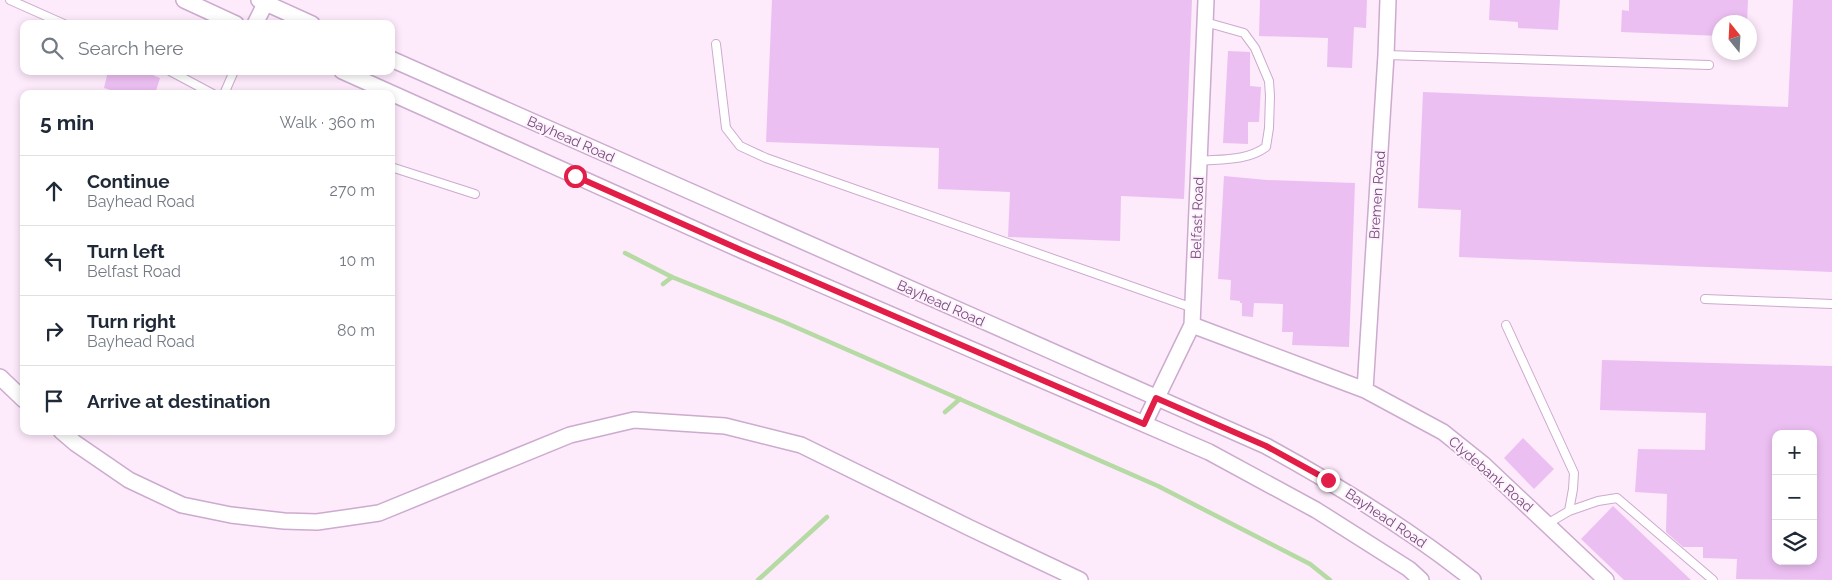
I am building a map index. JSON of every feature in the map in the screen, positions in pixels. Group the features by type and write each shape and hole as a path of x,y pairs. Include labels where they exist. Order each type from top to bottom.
{"street":[{"path":"184,0 227,20"},
{"name":"Belfast Road","path":"1144,424 1192,325 1206,0"},
{"name":"Bremen Road","path":"1365,390 1388,0"},
{"path":"256,20 263,1 303,20"},
{"name":"Bayhead Road","path":"395,61 1266,446 1328,480 1421,540 1473,580"},
{"path":"351,75 384,90"},
{"path":"395,95 741,250 1209,452 1316,510 1409,569 1421,580"},
{"name":"Clydebank Road","path":"1192,325 1365,390 1443,432 1483,464 1606,580"},
{"path":"0,377 20,396"},
{"path":"66,435 129,480 182,505 240,516 284,521 317,522 379,513 570,435 634,420 725,426 801,445 1080,580"}],"lane":[{"path":"10,0 55,20"},
{"path":"1199,161 1248,157 1258,153 1266,147 1269,128 1269,81 1252,42 1244,33 1205,22"},
{"path":"716,44 726,128 740,146 766,158 1193,308"},
{"path":"1386,55 1709,66"},
{"path":"177,75 206,90"},
{"path":"226,90 232,75"},
{"path":"395,168 475,194"},
{"path":"1705,298 1832,304"},
{"path":"1506,325 1574,473 1569,511"},
{"path":"1546,524 1569,511 1598,500 1617,498 1713,580"}],"building":[{"path":"772,0 1192,0 1184,199 1121,196 1120,241 1008,237 1010,192 938,189 939,148 766,142"},
{"path":"1260,0 1367,0 1366,28 1354,27 1352,68 1327,67 1328,38 1259,36"},
{"path":"1490,0 1560,0 1558,30 1518,28 1518,22 1489,20"},
{"path":"1629,0 1748,0 1747,15 1712,15 1712,36 1621,32 1622,10 1629,11"},
{"path":"1793,0 1832,0 1832,272 1459,257 1461,210 1418,208 1423,92 1788,107"},
{"path":"1228,51 1250,52 1250,86 1261,87 1259,122 1248,122 1248,144 1223,143"},
{"path":"107,75 153,75 160,78 156,90 110,90 104,88"},
{"path":"1224,176 1267,180 1355,183 1349,347 1292,345 1293,332 1282,332 1283,304 1254,303 1253,317 1242,316 1242,303 1230,300 1231,280 1218,279"},
{"path":"1602,360 1832,366 1832,580 1736,579 1737,559 1703,558 1703,547 1683,547 1666,532 1667,494 1635,492 1638,449 1705,450 1706,413 1600,410"},
{"path":"1523,438 1554,469 1534,489 1504,458"},
{"path":"1613,506 1691,580 1624,580 1581,539"}],"waterway":[{"path":"625,253 672,277 784,322 1158,486 1310,564 1330,580"},
{"path":"663,284 672,277"},
{"path":"945,412 960,399"},
{"path":"758,580 827,517"}],"route":[{"path":"575,176 741,250 1144,424 1156,398 1266,446 1328,480"}]}
